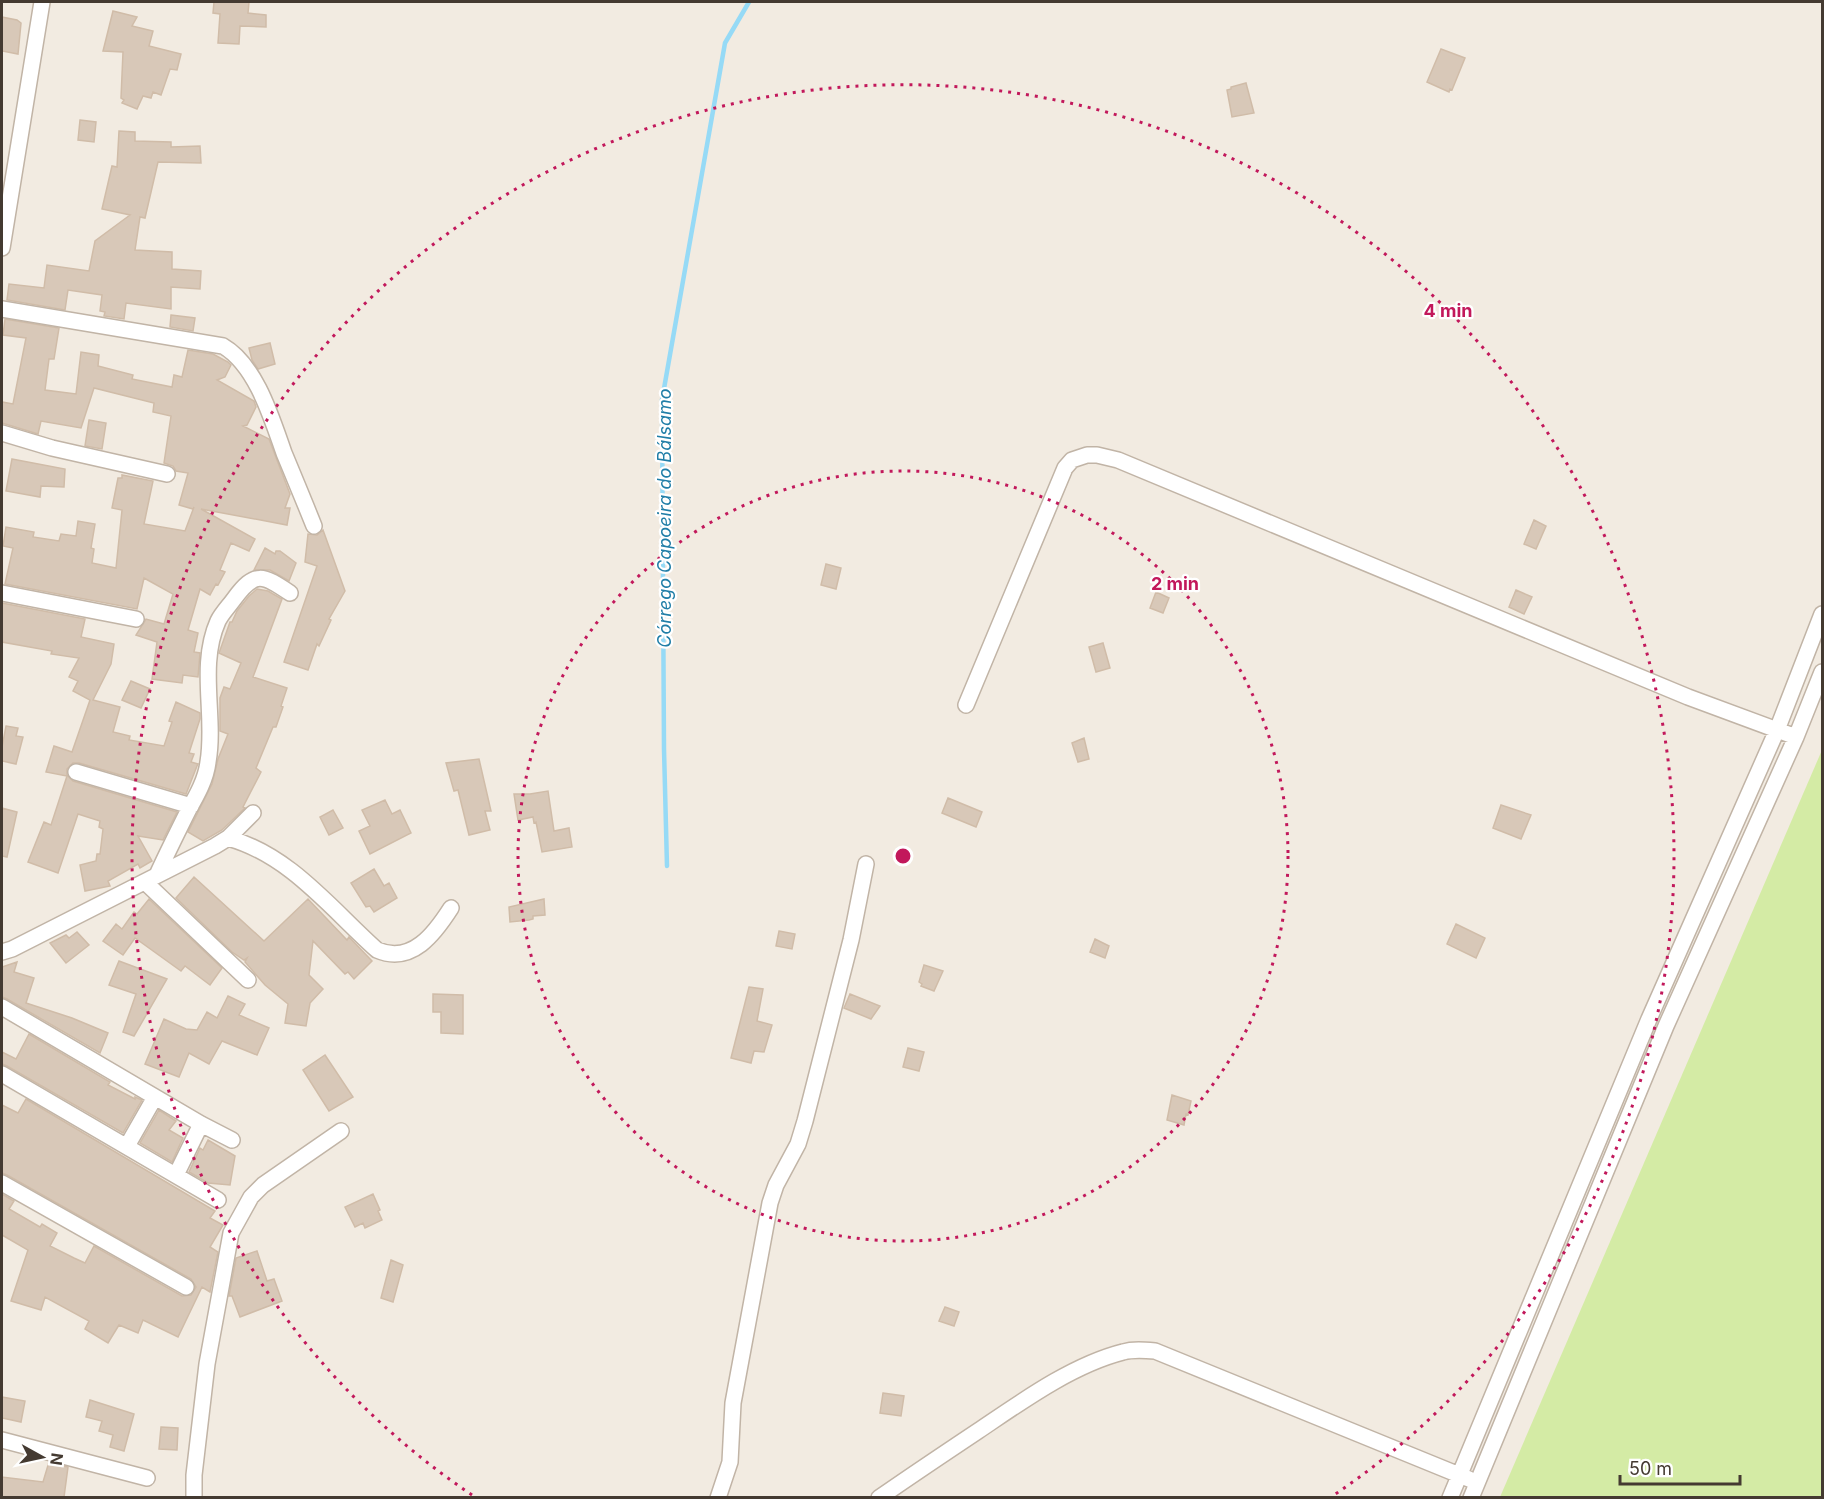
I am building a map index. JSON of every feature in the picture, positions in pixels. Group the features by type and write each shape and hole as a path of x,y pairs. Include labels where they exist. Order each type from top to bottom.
{"street":[{"path":"2,248 8,170 42,2"},
{"path":"2,309 223,346 232,351 255,382 269,411 314,526"},
{"path":"2,433 52,448 167,474"},
{"path":"966,705 1065,468 1077,457 1097,455 1118,460 1688,697 1796,737"},
{"path":"151,879 191,806 208,764 208,682 212,639 219,619 243,587 253,579 263,579 290,593"},
{"path":"2,593 136,619"},
{"path":"1450,1497 1649,1019 1777,730 1822,614"},
{"path":"879,1497 1058,1380 1110,1356 1125,1351 1141,1350 1155,1351 1460,1474 1474,1490 1666,1026 1796,737 1822,672"},
{"path":"76,772 191,806"},
{"path":"2,952 151,879 228,838 253,813"},
{"path":"228,838 243,842 282,863 383,953 400,954 423,944 451,908"},
{"path":"718,1497 730,1462 733,1403 770,1203 776,1185 798,1144 805,1121 851,940 866,864"},
{"path":"151,879 248,980"},
{"path":"2,1007 232,1140"},
{"path":"2,1074 218,1200"},
{"path":"127,1146 155,1097"},
{"path":"176,1175 201,1124"},
{"path":"194,1497 194,1475 207,1364 231,1233 250,1197 263,1185 341,1131"},
{"path":"2,1183 186,1287"},
{"path":"2,1440 147,1478"}],"green space":[{"path":"1822,750 1822,1497 1500,1497"}],"building":[{"path":"214,2 249,2 248,13 266,15 266,27 240,26 239,44 218,43 220,14 213,13"},
{"path":"113,11 137,17 132,26 153,31 149,46 181,54 177,70 170,69 161,95 153,92 151,98 143,96 137,109 122,103 124,100 121,98 123,52 103,51"},
{"path":"2,17 21,23 18,54 2,51"},
{"path":"1441,49 1465,58 1452,90 1450,89 1449,92 1427,82"},
{"path":"1246,83 1254,113 1232,117 1227,90"},
{"path":"80,120 96,122 94,142 78,140"},
{"path":"119,131 135,132 135,141 171,142 171,147 200,146 201,163 158,162 145,218 140,217 135,250 172,252 172,269 201,271 200,289 171,287 171,309 126,303 124,319 104,316 105,312 100,311 102,295 68,290 65,310 7,300 9,284 44,288 47,265 89,271 95,241 130,215 102,209 112,166 117,167"},
{"path":"171,315 195,318 193,331 170,327"},
{"path":"5,319 59,328 54,359 49,359 45,390 76,394 81,352 99,355 98,366 133,375 132,379 172,387 174,375 182,377 188,350 213,354 228,362 231,365 225,377 217,380 254,401 256,407 247,425 243,426 269,439 290,494 285,508 290,508 287,525 201,509 255,539 249,551 231,543 220,570 225,572 218,585 216,584 210,595 200,589 188,630 198,633 194,652 200,653 198,677 183,675 182,683 152,679 157,642 136,635 146,619 164,624 173,594 144,578 137,609 5,584 13,548 3,546 6,527 34,532 33,537 59,541 61,534 76,536 78,521 95,524 91,548 94,549 92,563 116,568 122,510 112,508 118,478 122,478 122,475 153,481 144,524 185,531 194,507 193,509 179,505 188,473 176,471 173,466 164,463 171,416 153,412 154,403 94,388 81,428 41,421 38,434 2,423 2,402 13,404 26,338 3,335"},
{"path":"270,343 275,364 258,369 252,360 249,348"},
{"path":"89,420 106,423 102,449 85,446"},
{"path":"12,459 65,469 64,487 41,486 40,497 6,491"},
{"path":"1534,520 1546,526 1536,549 1524,544"},
{"path":"323,530 345,591 329,619 331,620 319,646 317,644 308,670 284,662 317,566 305,562 308,534 317,535"},
{"path":"265,548 275,554 276,551 280,551 296,563 289,581 270,570 254,570"},
{"path":"826,564 841,568 836,589 821,585"},
{"path":"257,589 268,591 282,599 253,677 287,688 281,706 283,707 256,768 261,772 243,807 245,808 222,830 203,841 188,832 212,784 218,759 228,734 220,731 220,698 224,687 230,689 241,663 219,653 230,622"},
{"path":"1516,590 1532,597 1524,614 1509,607"},
{"path":"1156,592 1169,598 1163,613 1150,608"},
{"path":"2,603 85,619 81,637 114,644 111,664 93,700 120,707 113,732 130,736 129,740 164,746 176,702 200,713 189,753 194,754 191,762 198,764 186,794 79,763 73,763 67,769 67,775 73,781 177,812 163,840 138,836 152,861 140,868 138,864 108,881 110,886 85,891 80,865 96,861 97,854 100,854 103,829 99,827 100,821 78,814 58,873 28,862 44,822 51,825 67,776 46,772 54,746 72,752 90,700 73,691 78,681 69,677 79,658 2,642"},
{"path":"1103,643 1110,668 1096,672 1089,647"},
{"path":"131,681 150,689 141,708 122,700"},
{"path":"6,726 18,728 16,736 23,737 16,764 2,761"},
{"path":"1084,738 1089,759 1078,762 1072,743"},
{"path":"479,759 491,811 485,811 490,830 469,835 458,790 454,791 446,763"},
{"path":"548,791 554,831 569,828 572,847 542,852 533,817 518,820 514,794"},
{"path":"948,798 982,812 976,827 942,813"},
{"path":"385,800 392,814 400,810 411,833 370,854 359,831 370,826 362,810"},
{"path":"1501,805 1531,815 1521,839 1493,828"},
{"path":"2,808 17,812 7,857 2,856"},
{"path":"333,810 343,828 329,835 320,817"},
{"path":"374,869 384,886 389,883 397,898 374,912 370,906 366,907 351,883"},
{"path":"194,877 264,941 308,899 347,940 349,937 372,961 354,979 348,972 345,974 313,941 309,975 323,989 310,1003 306,1026 285,1023 288,1004 265,985 245,962 247,958 244,960 232,952 176,898"},
{"path":"149,899 222,968 210,985 185,966 181,971 135,938 123,955 103,941 116,924 122,929 134,912 137,914"},
{"path":"544,899 545,915 510,922 509,907"},
{"path":"1456,924 1485,938 1476,958 1447,944"},
{"path":"779,931 795,934 792,949 776,946"},
{"path":"77,932 89,945 66,963 50,943 66,935 69,938"},
{"path":"1095,939 1109,946 1105,958 1090,952"},
{"path":"119,961 167,979 134,1036 123,1032 136,994 109,985"},
{"path":"17,962 14,972 34,978 26,1003 108,1033 100,1053 2,997 2,967"},
{"path":"924,965 943,971 934,991 921,986 919,982"},
{"path":"749,987 763,989 757,1021 772,1025 764,1052 754,1051 751,1063 731,1058"},
{"path":"433,994 463,995 463,1034 441,1033 441,1012 433,1012"},
{"path":"850,994 880,1006 871,1019 844,1008"},
{"path":"228,996 245,1004 239,1015 269,1028 257,1055 222,1041 209,1064 189,1053 179,1077 145,1064 164,1019 186,1029 197,1030 207,1012 217,1018"},
{"path":"29,1034 110,1082 108,1085 135,1099 135,1097 142,1100 123,1133 2,1064 2,1052 16,1059"},
{"path":"908,1048 924,1052 919,1071 903,1067"},
{"path":"325,1055 353,1097 329,1111 303,1070"},
{"path":"1172,1095 1191,1101 1184,1125 1167,1120"},
{"path":"26,1099 215,1211 210,1218 223,1225 210,1247 218,1252 210,1292 202,1287 178,1337 143,1320 138,1333 119,1325 108,1343 85,1329 89,1321 45,1297 41,1310 11,1301 28,1250 2,1235 2,1194 14,1201 9,1209 40,1227 42,1224 57,1233 50,1246 74,1258 85,1263 94,1246 182,1296 191,1295 196,1287 191,1279 2,1173 2,1105 18,1113"},
{"path":"159,1110 176,1121 169,1130 183,1138 172,1162 140,1143"},
{"path":"208,1140 235,1156 230,1185 208,1183 189,1172 200,1148 203,1150"},
{"path":"373,1194 382,1220 365,1228 363,1223 355,1227 345,1207"},
{"path":"257,1251 267,1281 274,1279 282,1301 240,1317 232,1296 229,1296 236,1258"},
{"path":"391,1260 403,1265 393,1302 381,1298"},
{"path":"945,1307 959,1312 954,1326 939,1321"},
{"path":"883,1393 904,1396 901,1416 880,1413"},
{"path":"2,1397 25,1401 21,1422 2,1418"},
{"path":"90,1400 134,1414 124,1451 110,1447 113,1435 99,1431 102,1421 86,1417"},
{"path":"161,1427 178,1428 177,1450 159,1449"},
{"path":"49,1462 68,1467 64,1497 2,1497 2,1477 43,1482"}],"waterway":[{"name":"Córrego Capoeira do Bálsamo","path":"667,866 662,400 725,43 749,2"}]}
